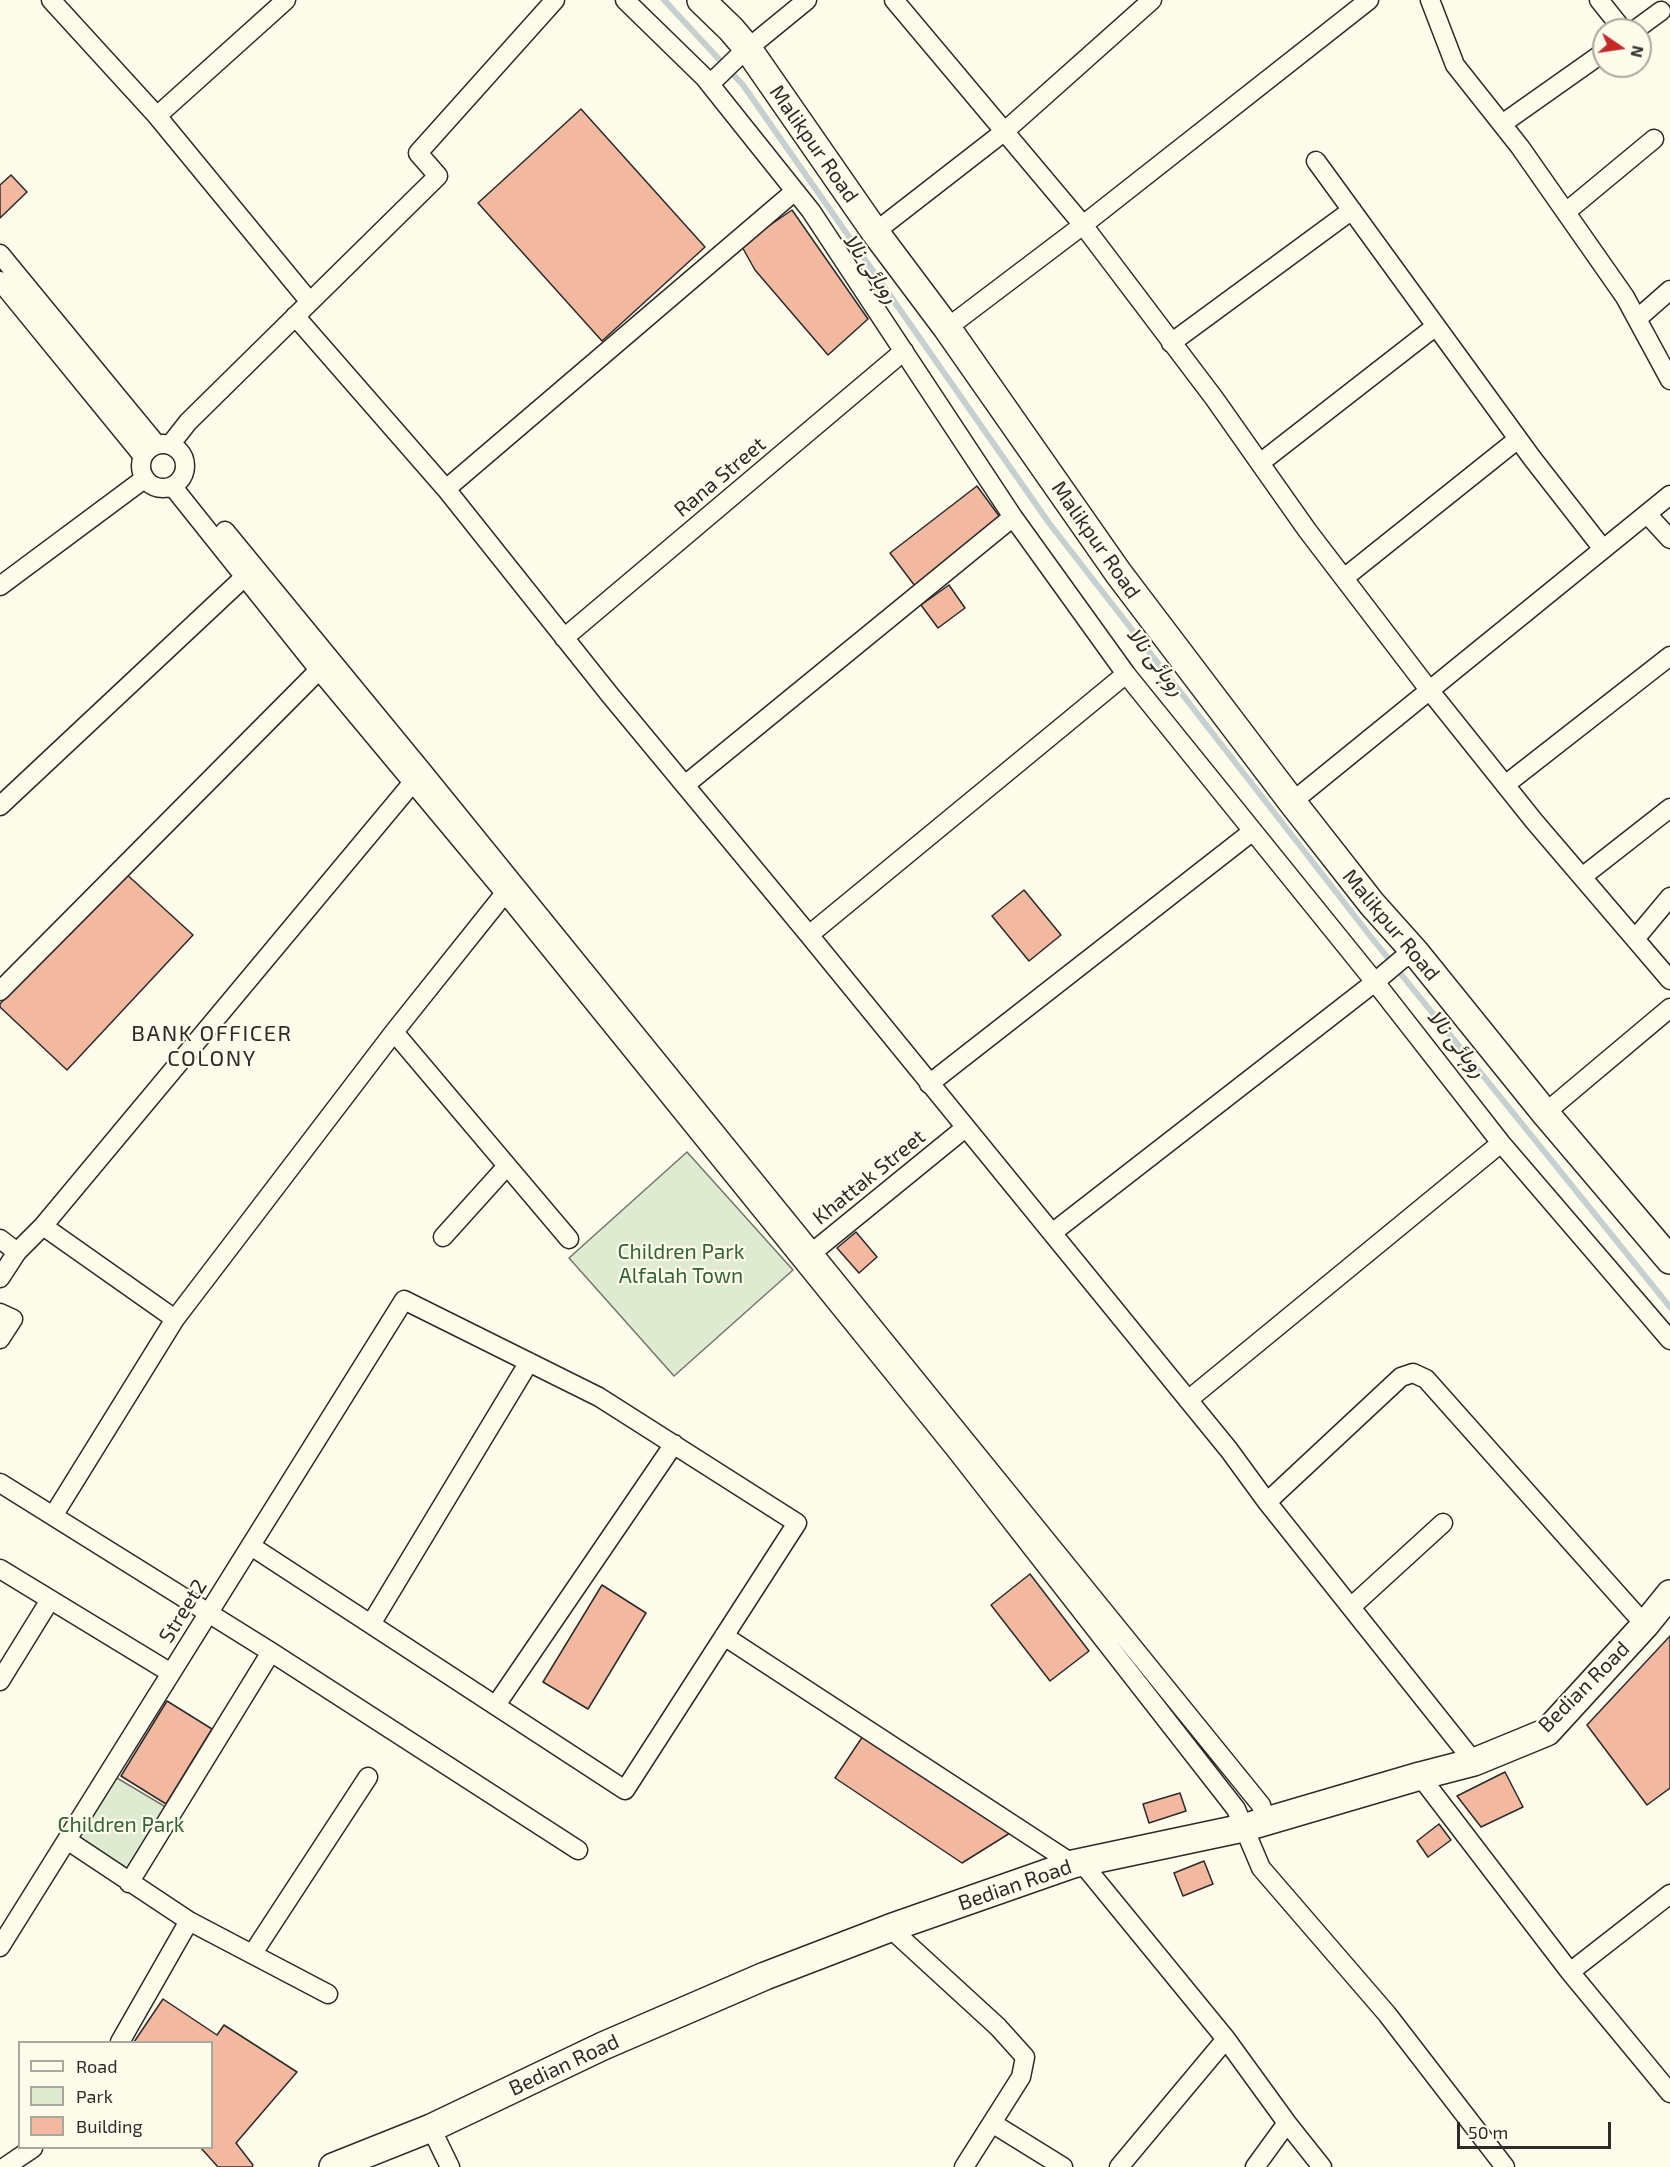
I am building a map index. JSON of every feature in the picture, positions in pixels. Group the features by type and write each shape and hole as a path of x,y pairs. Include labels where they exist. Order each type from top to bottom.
{"street":[{"path":"51,0 157,116 310,302"},
{"path":"157,116 286,0"},
{"path":"0,280 157,448 179,451 184,459 185,469 178,483 157,489 144,479 141,471 157,448 188,422 438,176 418,153 555,0"},
{"path":"625,0 714,82 811,211 1012,517 1126,674 1253,831 1381,977 1501,1143 1670,1340"},
{"name":"Malikpur Road","path":"700,0 731,29 745,52 875,232 947,328 1119,574 1372,904 1408,956 1670,1260"},
{"path":"714,82 745,52 807,0"},
{"path":"894,0 1083,225 1430,691 1505,785 1670,980"},
{"path":"875,232 1005,131 1152,0"},
{"path":"947,328 1083,225 1369,0"},
{"path":"1430,0 1455,65 1502,124 1625,297 1670,380"},
{"path":"1599,0 1613,18"},
{"path":"1651,18 1661,11"},
{"path":"1502,124 1592,60"},
{"path":"1566,212 1654,139"},
{"path":"1316,161 1518,438 1604,549"},
{"path":"446,489 795,191"},
{"path":"1172,343 1352,210"},
{"path":"0,255 157,448"},
{"path":"1637,319 1670,290"},
{"path":"295,316 446,489 564,638 1229,1450 1267,1502 1474,1762"},
{"path":"1260,463 1436,326"},
{"name":"Rana Street","path":"564,638 904,351"},
{"path":"1344,578 1518,438"},
{"path":"0,586 144,479"},
{"path":"178,483 807,1257 1236,1809 1254,1825"},
{"path":"1292,802 1670,495"},
{"path":"1647,514 1670,539"},
{"path":"685,785 1012,517"},
{"path":"0,806 250,572"},
{"path":"1505,785 1670,656"},
{"path":"0,991 324,664"},
{"path":"809,935 1126,674"},
{"path":"418,777 505,893 1261,1805 1254,1825 1261,1868 1387,2014 1505,2167"},
{"path":"0,1278 17,1252 43,1226 418,777"},
{"path":"1582,877 1670,808"},
{"path":"929,1084 1253,831"},
{"path":"53,1516 175,1319 393,1032 505,893"},
{"path":"1635,939 1670,897"},
{"path":"1052,1233 1408,956"},
{"path":"1545,1113 1670,1008"},
{"path":"393,1032 569,1239"},
{"name":"Khattak Street","path":"807,1257 965,1128"},
{"path":"1188,1400 1501,1143"},
{"path":"443,1237 507,1166"},
{"path":"43,1226 175,1319"},
{"path":"0,1239 17,1252"},
{"name":"Street2","path":"0,1947 404,1299 529,1362"},
{"path":"0,1314 13,1319 0,1339"},
{"path":"251,1546 625,1790 797,1523 599,1396 529,1362 371,1624"},
{"path":"1267,1502 1401,1377 1413,1373 1426,1379 1645,1625"},
{"path":"496,1705 674,1444"},
{"path":"0,1483 271,1652 578,1850"},
{"path":"1351,1607 1443,1523"},
{"path":"0,1569 171,1673"},
{"name":"Bedian Road","path":"333,2167 431,2128 603,2046 765,1976 890,1928 1078,1864 1254,1825 1474,1762 1547,1732 1645,1625 1670,1594"},
{"path":"0,1681 50,1600"},
{"path":"724,1636 1078,1864 1226,2039 1322,2167"},
{"path":"129,1882 271,1652"},
{"path":"1167,1719 1181,1706"},
{"path":"1420,1776 1570,1972 1670,2093"},
{"path":"253,1953 368,1777"},
{"path":"67,1840 189,1921 328,1994"},
{"path":"1570,1972 1670,1894"},
{"path":"121,2041 189,1921"},
{"path":"890,1928 998,2027 1025,2058 1021,2077 964,2167"},
{"path":"1119,2167 1226,2039"},
{"path":"992,2123 1060,2166"},
{"path":"1255,2167 1287,2123"},
{"path":"431,2128 450,2167"},
{"path":"2,2167 31,2149"}],"green space":[{"name":"Children Park Alfalah Town","path":"687,1152 793,1270 674,1376 569,1258"},
{"name":"Children Park","path":"112,1775 169,1809 131,1871 78,1836"}],"building":[{"path":"581,109 705,247 602,341 478,203"},
{"path":"11,175 27,192 0,218 0,185"},
{"path":"792,210 868,319 828,355 755,270 741,245"},
{"path":"977,486 1002,520 915,586 890,553"},
{"path":"949,585 965,608 938,628 921,605"},
{"path":"123,871 193,935 67,1070 0,1007 0,1004"},
{"path":"1024,890 1061,935 1029,961 992,916"},
{"path":"856,1232 877,1257 859,1273 837,1248"},
{"path":"1030,1574 1089,1651 1050,1681 991,1605"},
{"path":"602,1585 646,1613 588,1709 543,1682"},
{"path":"1670,1636 1670,1788 1647,1805 1587,1725"},
{"path":"167,1701 212,1729 166,1804 121,1776"},
{"path":"863,1736 1010,1833 962,1863 835,1778"},
{"path":"1505,1772 1523,1807 1481,1827 1457,1796"},
{"path":"1180,1793 1186,1811 1149,1823 1143,1804"},
{"path":"1439,1824 1451,1840 1428,1857 1417,1841"},
{"path":"1204,1861 1213,1884 1183,1896 1174,1873"},
{"path":"163,1999 217,2035 224,2025 297,2072 236,2143 253,2165 252,2167 218,2167 202,2149 213,2149 213,2041 135,2041"}],"waterway":[{"name":"روہائی نالا","path":"664,0 743,85 1049,523 1371,937 1670,1307"}],"district":[{"name":"BANK OFFICER COLONY","path":"212,1046"}]}
